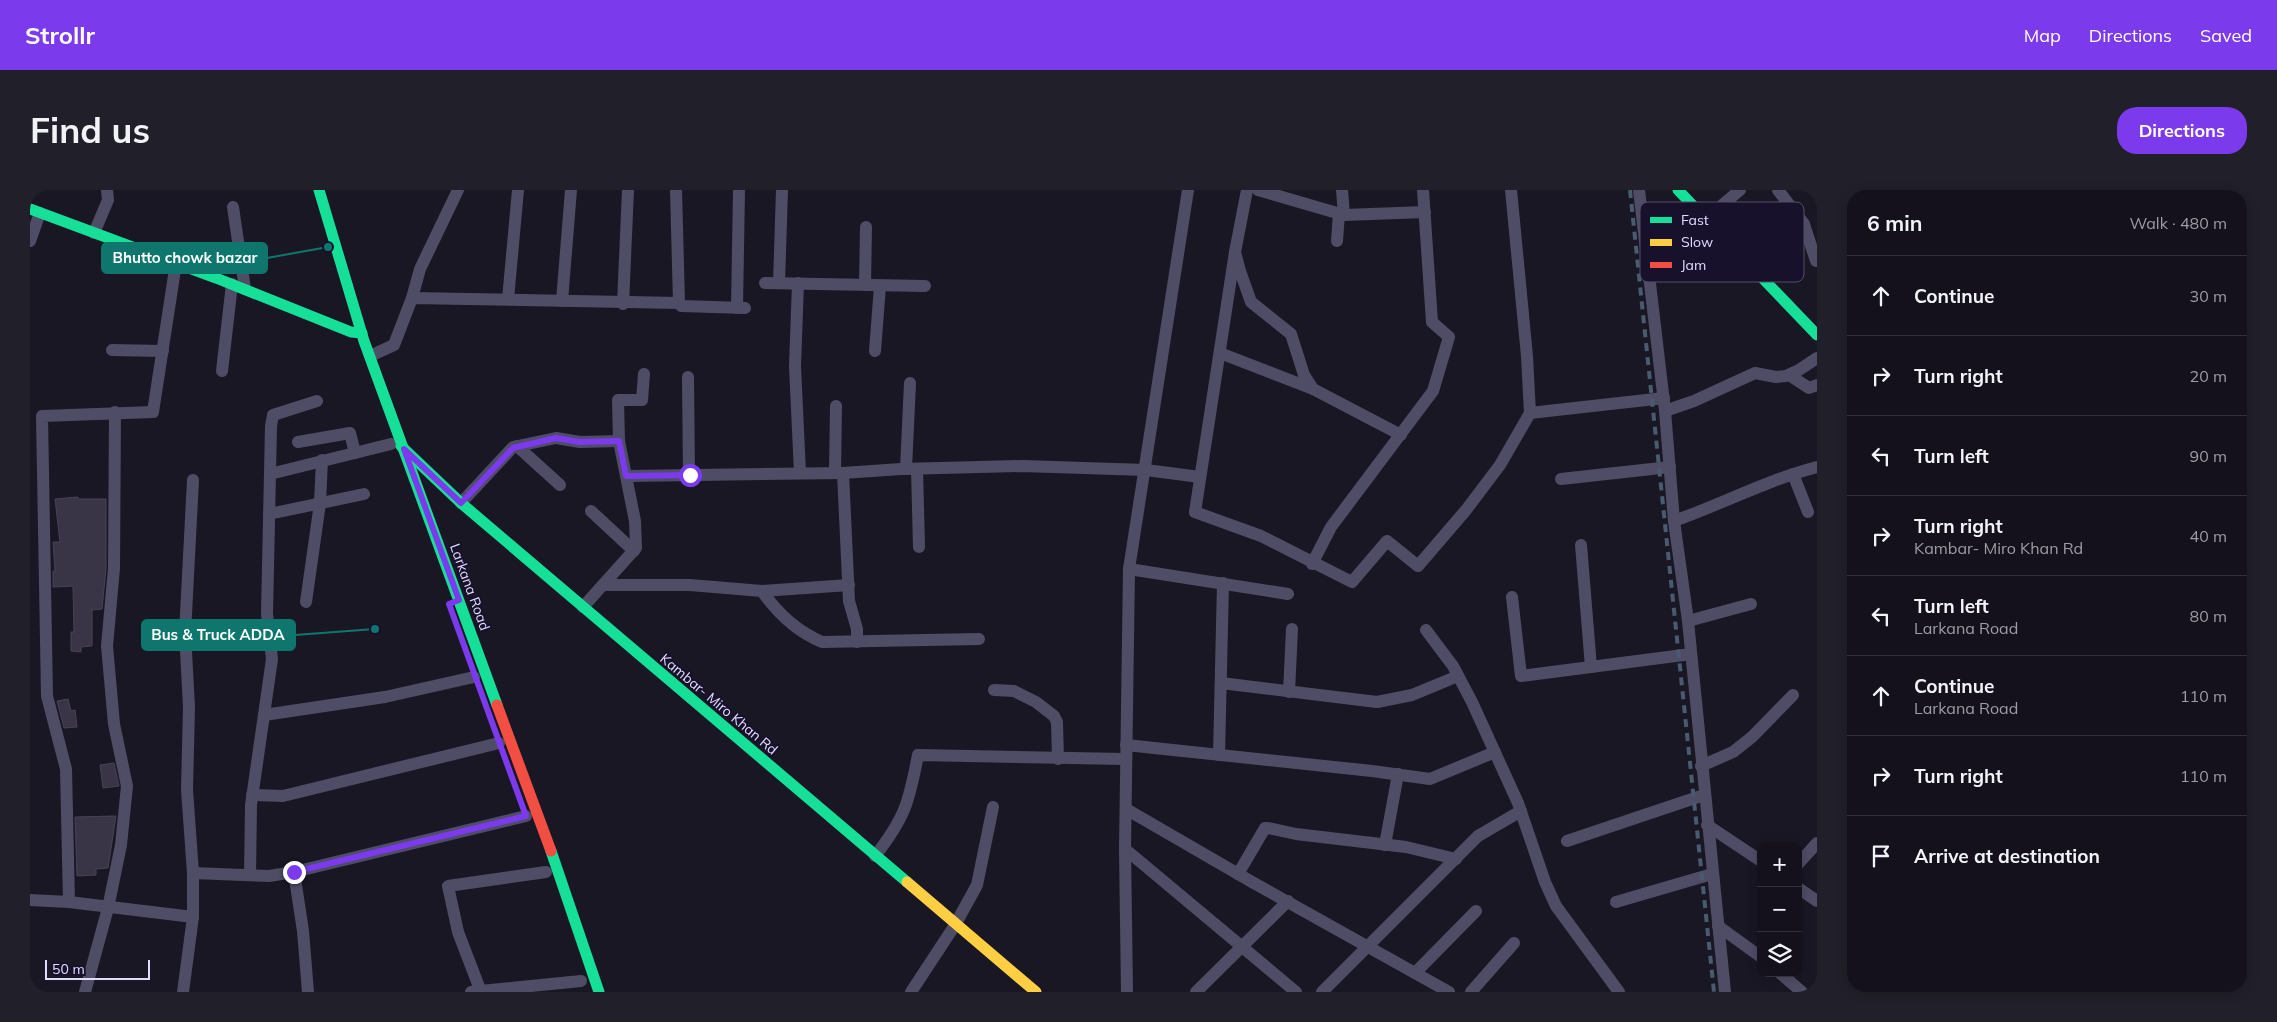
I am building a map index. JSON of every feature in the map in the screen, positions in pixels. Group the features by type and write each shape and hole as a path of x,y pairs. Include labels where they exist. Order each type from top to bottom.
{"main road":[{"name":"Larkana Road","path":"308,190 390,439 546,835 599,992"},
{"name":"Larkana Road","path":"319,190 356,333 370,356 404,449 454,602 477,686 536,844"},
{"path":"1678,190 1690,202"},
{"path":"35,211 232,284 356,333"},
{"path":"1767,282 1817,335"},
{"name":"Kambar- Miro Khan Rd","path":"390,439 404,449 461,503 583,608 1036,992"}],"street":[{"path":"94,233 108,200 107,190"},
{"path":"370,356 394,345 412,298 420,269 458,190"},
{"path":"508,299 518,190"},
{"path":"562,301 571,190"},
{"path":"624,304 628,190"},
{"path":"676,190 679,303"},
{"path":"412,298 508,299 624,304 679,303 681,306 741,308 739,190"},
{"path":"779,283 782,190"},
{"path":"1127,992 1125,849 1129,569 1146,470 1188,190"},
{"path":"1247,190 1235,252 1195,512 1261,536 1312,564 1352,582 1387,541 1418,566 1466,510 1500,465 1530,413 1527,356 1511,190"},
{"path":"1258,190 1341,214 1425,212"},
{"path":"1336,240 1341,214 1342,190"},
{"path":"1312,564 1331,527 1433,391 1449,337 1432,322 1423,190"},
{"path":"1726,202 1740,190"},
{"path":"1778,190 1787,202"},
{"path":"233,207 245,290"},
{"path":"30,241 35,211"},
{"path":"1804,224 1816,261"},
{"path":"865,285 866,227"},
{"path":"1235,252 1251,302 1290,334 1304,375 1313,389"},
{"path":"69,902 66,768 47,696 42,416 153,412 176,263"},
{"path":"1649,282 1664,404 1674,521 1688,620 1701,766 1725,992"},
{"path":"765,283 924,286"},
{"path":"798,283 795,366 800,473"},
{"path":"222,371 232,284"},
{"path":"876,351 880,286"},
{"path":"112,350 163,351"},
{"path":"1220,352 1313,389 1400,435"},
{"path":"1530,413 1694,401 1755,373 1776,377 1789,375 1817,358"},
{"path":"583,608 636,548 634,521 619,441 618,400 642,400 644,374"},
{"path":"1789,375 1809,388 1817,385"},
{"path":"688,377 690,475"},
{"path":"910,383 911,469 920,547"},
{"path":"250,875 252,795 272,658 267,614 271,426 273,415 317,401"},
{"path":"836,406 849,601 856,629 857,642"},
{"path":"85,992 108,908 120,845 127,786 114,724 107,646 114,568 115,412"},
{"path":"298,442 350,433 355,452"},
{"path":"461,503 517,446 556,438 580,442 619,441"},
{"path":"270,474 355,452 390,439"},
{"path":"517,446 560,485"},
{"path":"306,602 320,503 322,460"},
{"path":"626,476 839,473 1022,466 1146,470 1200,477"},
{"path":"1561,479 1670,467"},
{"path":"1674,521 1705,510 1768,482 1817,467"},
{"path":"1792,474 1808,512"},
{"path":"183,992 194,917 187,790 189,707 185,633 193,480"},
{"path":"269,514 364,494"},
{"path":"591,511 634,551"},
{"path":"1581,545 1591,667"},
{"path":"1129,569 1288,594"},
{"path":"1219,755 1223,583"},
{"path":"603,585 690,585 762,592 849,585"},
{"path":"762,592 777,612 807,636 822,642 900,639 979,639"},
{"path":"1512,597 1521,676 1691,654"},
{"path":"1688,620 1751,604"},
{"path":"1288,692 1292,628"},
{"path":"1426,630 1458,676 1495,752 1521,812 1545,882 1556,906 1612,989"},
{"path":"1221,683 1377,702 1412,694 1458,676"},
{"path":"264,715 385,697 477,686"},
{"path":"994,690 1014,691 1036,702 1054,716 1057,722 1058,759"},
{"path":"1701,766 1733,752 1752,737 1793,695"},
{"path":"252,795 283,796 499,743"},
{"path":"1126,745 1430,779 1495,752"},
{"path":"875,856 892,835 910,801 918,755 1126,759"},
{"path":"1384,845 1398,774"},
{"path":"1567,840 1704,794"},
{"path":"911,992 955,925 977,885 993,807"},
{"path":"1126,809 1449,992"},
{"path":"1322,992 1478,836 1521,812"},
{"path":"193,873 269,876 294,872 526,816"},
{"path":"1707,826 1757,858"},
{"path":"1238,874 1265,828 1384,845 1456,859"},
{"path":"1802,860 1817,843"},
{"path":"1125,849 1296,992"},
{"path":"294,872 303,931 308,992"},
{"path":"545,872 448,886 458,932 478,992 582,982"},
{"path":"1616,902 1712,874"},
{"path":"1802,891 1817,901"},
{"path":"30,900 69,902 194,917"},
{"path":"1196,992 1288,901"},
{"path":"1415,973 1476,910"},
{"path":"1718,926 1757,954"},
{"path":"1471,992 1514,943"},
{"path":"1785,977 1802,992"}],"building":[{"path":"78,497 78,499 106,499 106,568 102,609 92,610 92,646 81,647 81,652 71,651 71,632 74,632 73,586 53,587 53,571 55,571 53,542 60,542 55,499"},
{"path":"68,699 71,711 75,710 77,727 64,728 57,701"},
{"path":"114,763 119,786 103,788 100,765"},
{"path":"116,816 108,868 96,869 96,875 77,876 75,817"}],"railway":[{"path":"1630,190 1714,992"}],"traffic: fast":[{"path":"319,190 364,341 497,705"},
{"path":"1678,190 1690,202"},
{"path":"30,209 216,278 351,332 362,333"},
{"path":"1766,282 1817,335"},
{"path":"401,446 461,503 907,882"},
{"path":"551,851 599,992"}],"traffic: slow":[{"path":"907,882 1036,992"}],"traffic: jam":[{"path":"497,705 551,851"}],"place":[{"name":"Bhutto chowk bazar","path":"328,247"},
{"name":"Bus & Truck ADDA","path":"375,629"}],"route":[{"path":"294,872 526,816 449,604 459,600 404,449 461,503 513,448 556,438 580,442 619,441 626,476 690,475"}]}
